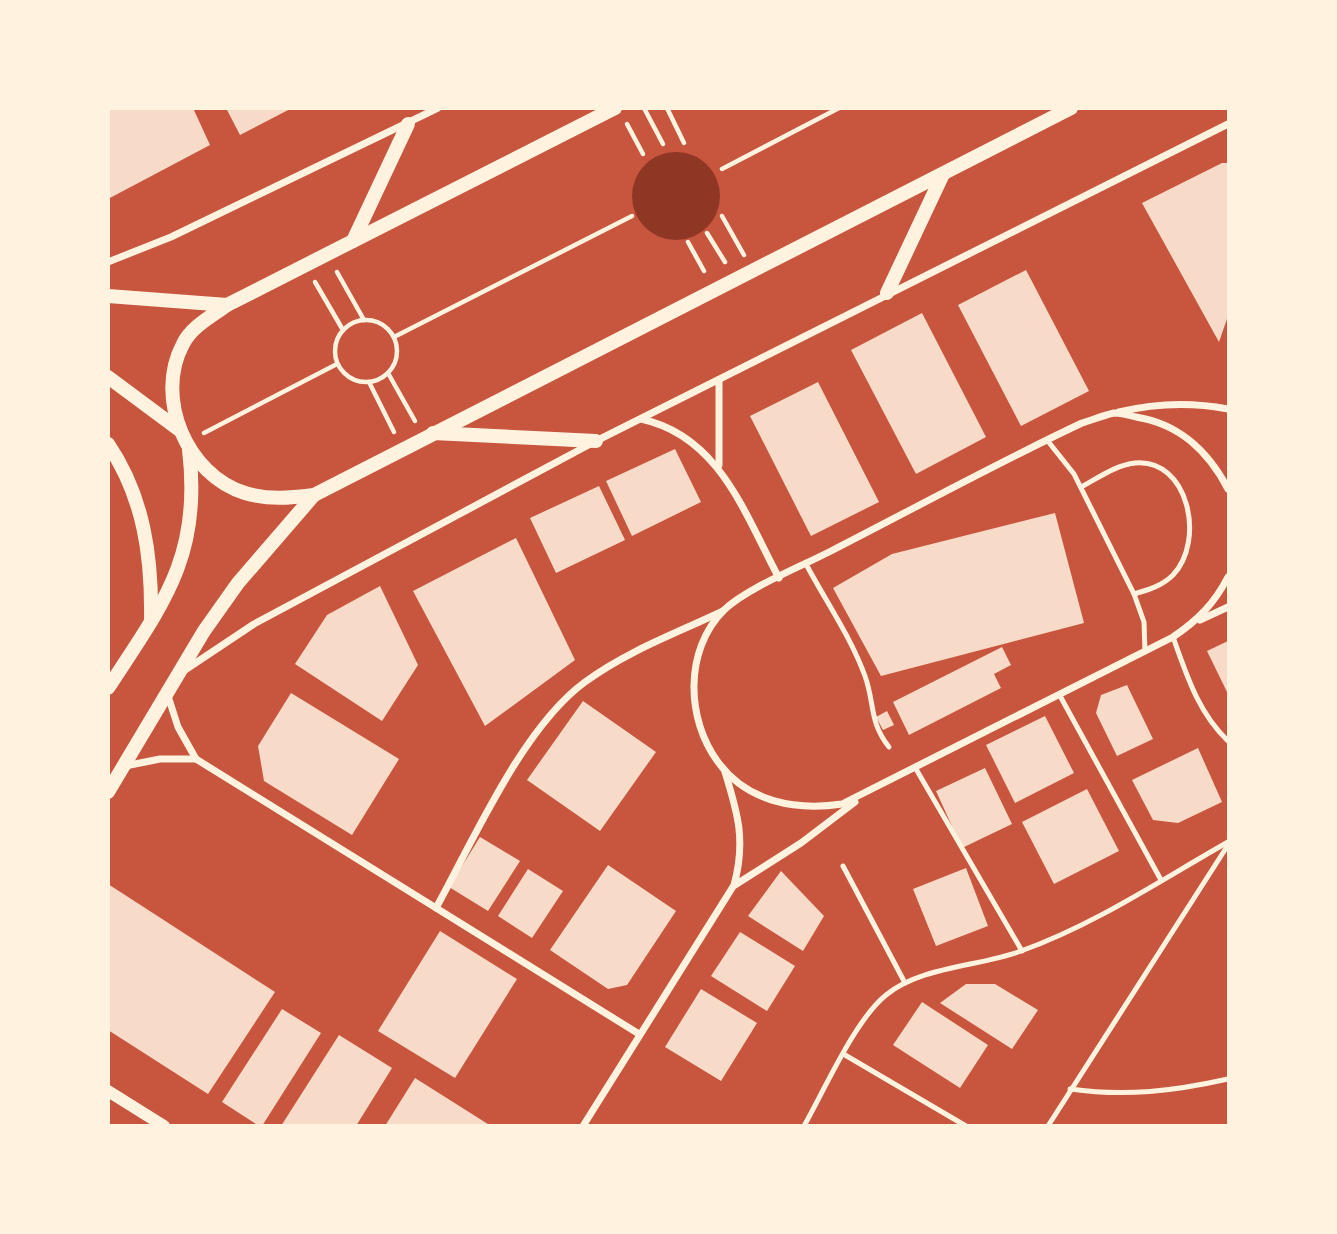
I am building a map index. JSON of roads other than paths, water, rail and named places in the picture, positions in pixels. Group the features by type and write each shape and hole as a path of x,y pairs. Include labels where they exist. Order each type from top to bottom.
{"main road":[{"path":"615,108 226,305 201,323 183,342 173,370 172,400 178,429 187,445 212,475 243,493 278,500 314,495 1071,108"},
{"path":"353,241 408,124"},
{"path":"887,293 943,174"},
{"path":"108,296 226,305"},
{"path":"108,377 178,429"},
{"path":"428,435 596,441"},
{"path":"108,444 120,460 141,511 152,566 151,624"},
{"path":"108,688 151,624 183,556 192,521 194,484 187,445"},
{"path":"108,792 170,685 238,583 314,495"}],"street":[{"path":"108,262 159,243 438,108"},
{"path":"639,1034 196,758 178,727 170,685 254,624 596,441 1228,124"},
{"path":"719,380 719,466"},
{"path":"436,908 532,738 556,708 584,683 615,662 724,611 779,578 1082,423 1150,405 1200,404 1228,409"},
{"path":"1116,413 1145,418 1172,428 1196,443 1216,465 1228,489"},
{"path":"641,419 658,422 680,434 719,466 779,578"},
{"path":"1196,622 1216,600 1228,577"},
{"path":"724,611 707,637 696,666 693,695 698,724 710,751 725,772 755,794 786,806 818,808 842,804 863,795 1228,607"},
{"path":"124,766 160,759 196,758"},
{"path":"585,1125 639,1034 734,885 741,858 741,830 725,772"},
{"path":"734,885 801,842 863,795"},
{"path":"108,1091 164,1125"}],"lane":[{"path":"1047,440 1067,461 1134,594 1144,622 1145,652"},
{"path":"1081,487 1125,465 1139,463 1164,472 1185,500 1192,520 1191,541 1184,560 1163,582 1134,594"},
{"path":"806,564 860,665 869,688 872,718 889,747"},
{"path":"1173,637 1197,701 1214,727 1228,741"},
{"path":"1059,694 1161,880"},
{"path":"916,769 1022,951"},
{"path":"804,1125 869,1012 905,983 1022,951 1062,934 1228,844"},
{"path":"1048,1125 1228,844"},
{"path":"843,866 905,983"},
{"path":"845,1055 966,1125"},
{"path":"1070,1089 1138,1095 1228,1079"}]}
